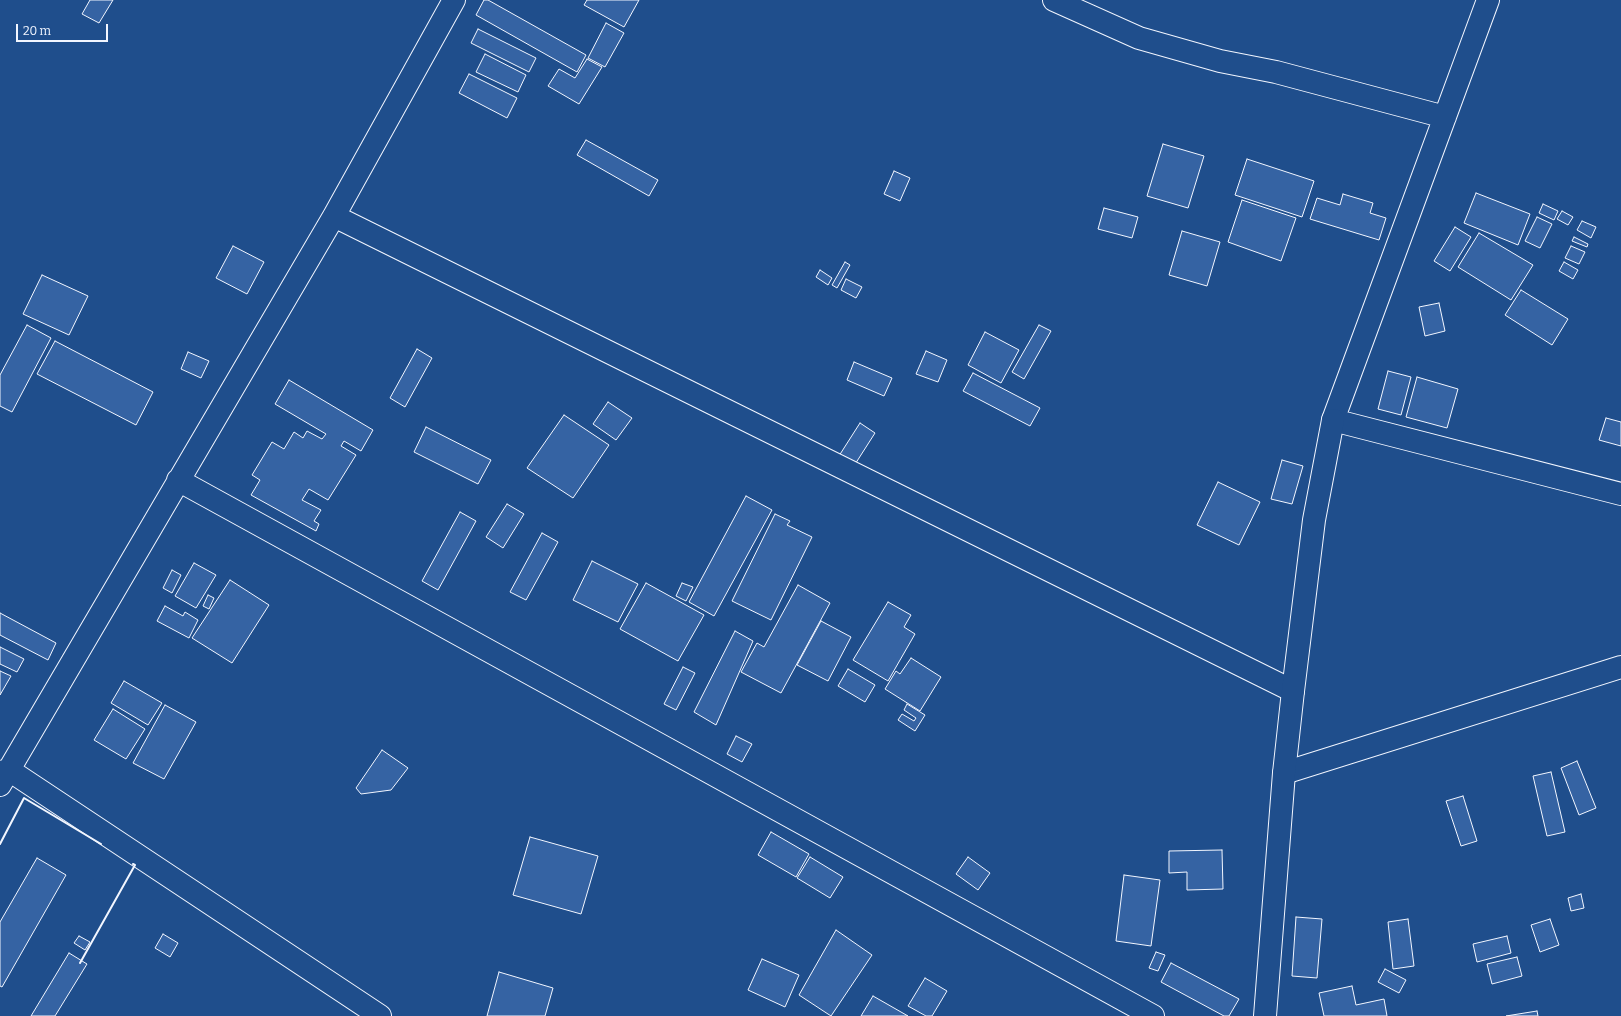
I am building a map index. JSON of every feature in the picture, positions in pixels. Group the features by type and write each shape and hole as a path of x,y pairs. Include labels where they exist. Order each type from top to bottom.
{"street":[{"path":"380,1016 3,776 334,216 454,0"},
{"path":"1054,0 1139,38 1220,61 1276,72 1445,117"},
{"path":"1265,1016 1284,773 1293,691 1314,520 1333,420 1488,0"},
{"path":"334,216 1293,691"},
{"path":"1333,420 1621,494"},
{"path":"178,480 1153,1016"},
{"path":"1284,773 1621,667"}],"building":[{"path":"90,0 113,0 99,23 82,14"},
{"path":"484,0 488,0 586,55 577,72 476,15"},
{"path":"587,0 639,0 624,27 584,5"},
{"path":"606,23 624,33 605,67 588,58"},
{"path":"478,29 536,58 529,72 471,43"},
{"path":"485,54 526,75 518,92 476,72"},
{"path":"587,59 602,67 579,104 548,86 559,69 575,78"},
{"path":"469,74 517,98 507,118 459,93"},
{"path":"586,140 658,180 649,196 577,155"},
{"path":"1163,144 1204,156 1188,208 1147,196"},
{"path":"1247,159 1314,181 1302,217 1235,195"},
{"path":"894,171 910,178 900,201 884,194"},
{"path":"1476,193 1530,214 1518,245 1464,223"},
{"path":"1343,194 1373,203 1370,213 1386,218 1379,240 1310,219 1317,198 1340,205"},
{"path":"1242,200 1296,218 1281,261 1228,242"},
{"path":"1543,204 1558,211 1554,220 1539,213"},
{"path":"1104,208 1138,217 1132,238 1098,229"},
{"path":"1562,211 1573,217 1568,225 1557,219"},
{"path":"1537,217 1552,224 1540,248 1525,241"},
{"path":"1582,221 1596,227 1591,238 1577,230"},
{"path":"1455,227 1471,237 1450,271 1434,261"},
{"path":"1182,231 1220,242 1207,286 1169,275"},
{"path":"1479,233 1533,265 1511,300 1458,267"},
{"path":"1574,237 1588,244 1587,247 1572,241"},
{"path":"233,246 264,262 247,294 216,278"},
{"path":"1571,246 1585,252 1579,264 1565,258"},
{"path":"845,262 850,265 837,288 832,285"},
{"path":"1564,262 1578,270 1573,279 1559,271"},
{"path":"820,270 832,278 828,285 816,277"},
{"path":"42,275 88,296 69,335 23,314"},
{"path":"846,279 862,287 856,298 841,290"},
{"path":"1521,290 1568,319 1552,345 1505,315"},
{"path":"1439,303 1445,331 1425,336 1419,307"},
{"path":"27,325 51,338 12,412 0,406 0,375"},
{"path":"1039,325 1051,331 1024,379 1012,372"},
{"path":"985,332 1019,350 1001,383 968,365"},
{"path":"55,341 153,392 136,425 37,374"},
{"path":"417,349 432,358 405,407 390,398"},
{"path":"926,351 947,360 938,382 916,374"},
{"path":"188,352 209,361 201,378 181,369"},
{"path":"854,362 892,378 884,396 847,380"},
{"path":"1388,371 1411,377 1401,415 1378,409"},
{"path":"973,373 1040,408 1030,426 963,391"},
{"path":"1417,377 1458,389 1447,428 1406,417"},
{"path":"289,380 373,430 361,451 344,441 341,446 356,455 328,500 309,489 302,500 321,510 314,521 319,524 316,531 251,495 260,480 252,475 272,442 284,449 294,432 303,438 307,431 322,439 326,434 275,404"},
{"path":"608,402 632,418 616,440 593,424"},
{"path":"564,415 609,445 573,498 527,468"},
{"path":"1606,418 1621,422 1621,446 1599,440"},
{"path":"860,423 875,433 852,469 837,459"},
{"path":"426,427 491,460 478,484 414,452"},
{"path":"1282,460 1303,466 1292,504 1271,499"},
{"path":"1218,482 1260,502 1239,545 1197,525"},
{"path":"746,496 772,510 714,616 689,602"},
{"path":"507,504 524,514 503,548 486,537"},
{"path":"460,512 476,521 438,590 422,581"},
{"path":"775,514 790,521 787,525 812,537 771,620 732,601"},
{"path":"542,533 558,542 526,600 510,592"},
{"path":"592,561 638,584 618,622 573,600"},
{"path":"194,563 216,575 196,608 175,596"},
{"path":"172,570 181,575 172,593 163,588"},
{"path":"230,580 269,605 232,663 192,638"},
{"path":"646,583 704,615 678,661 620,629"},
{"path":"682,583 693,587 686,601 676,596"},
{"path":"798,585 830,603 781,693 741,672 757,643 764,647"},
{"path":"208,595 214,598 209,609 203,606"},
{"path":"888,602 911,615 904,627 915,634 888,681 853,660"},
{"path":"165,606 183,616 185,612 198,620 189,638 157,621"},
{"path":"0,613 56,643 48,660 0,635"},
{"path":"821,621 851,637 828,681 797,665"},
{"path":"735,631 753,641 716,725 694,712"},
{"path":"0,647 24,659 17,672 0,664"},
{"path":"911,658 941,677 920,711 885,689 896,671 900,674"},
{"path":"683,667 695,673 676,710 664,704"},
{"path":"848,669 875,685 865,702 838,686"},
{"path":"0,671 11,676 0,695"},
{"path":"124,681 162,703 148,725 111,703"},
{"path":"907,704 925,715 915,731 898,720 902,714 914,721 916,718 904,710"},
{"path":"165,705 196,722 164,779 133,763"},
{"path":"113,709 145,729 126,759 94,740"},
{"path":"736,736 752,744 742,762 727,754"},
{"path":"382,750 408,768 391,790 361,794 356,788"},
{"path":"1577,761 1596,808 1579,815 1561,768"},
{"path":"1551,772 1565,832 1547,836 1533,776"},
{"path":"1463,796 1477,841 1461,846 1446,801"},
{"path":"771,832 809,854 796,877 758,855"},
{"path":"530,837 598,856 581,914 513,895"},
{"path":"1222,850 1223,889 1187,890 1187,872 1169,873 1169,851"},
{"path":"810,857 843,877 830,898 797,878"},
{"path":"968,857 990,873 978,890 956,874"},
{"path":"37,858 66,875 2,987 0,986 0,922"},
{"path":"1124,875 1160,880 1151,946 1116,941"},
{"path":"1581,894 1584,908 1571,911 1568,898"},
{"path":"1296,917 1322,919 1317,978 1292,976"},
{"path":"1408,919 1414,966 1393,969 1388,922"},
{"path":"1550,919 1559,945 1540,952 1531,925"},
{"path":"836,930 872,955 831,1016 799,995"},
{"path":"163,934 178,943 170,957 155,948"},
{"path":"79,936 90,942 85,950 74,943"},
{"path":"1507,936 1511,953 1477,962 1473,944"},
{"path":"1156,952 1165,955 1158,971 1149,968"},
{"path":"69,953 87,964 55,1016 31,1016"},
{"path":"1517,957 1522,976 1492,984 1487,964"},
{"path":"762,959 799,975 785,1007 748,990"},
{"path":"1171,963 1239,999 1229,1016 1224,1016 1161,982"},
{"path":"1385,969 1406,980 1399,993 1378,982"},
{"path":"499,972 553,988 545,1016 487,1016"},
{"path":"925,978 947,991 932,1016 926,1016 908,1006"},
{"path":"1352,986 1356,1005 1384,999 1387,1016 1324,1016 1319,993"},
{"path":"873,996 908,1016 861,1016"},
{"path":"1537,1011 1538,1016 1506,1016"}],"wall":[{"path":"0,844 24,798 101,844"},
{"path":"80,963 135,865 133,864"}]}
